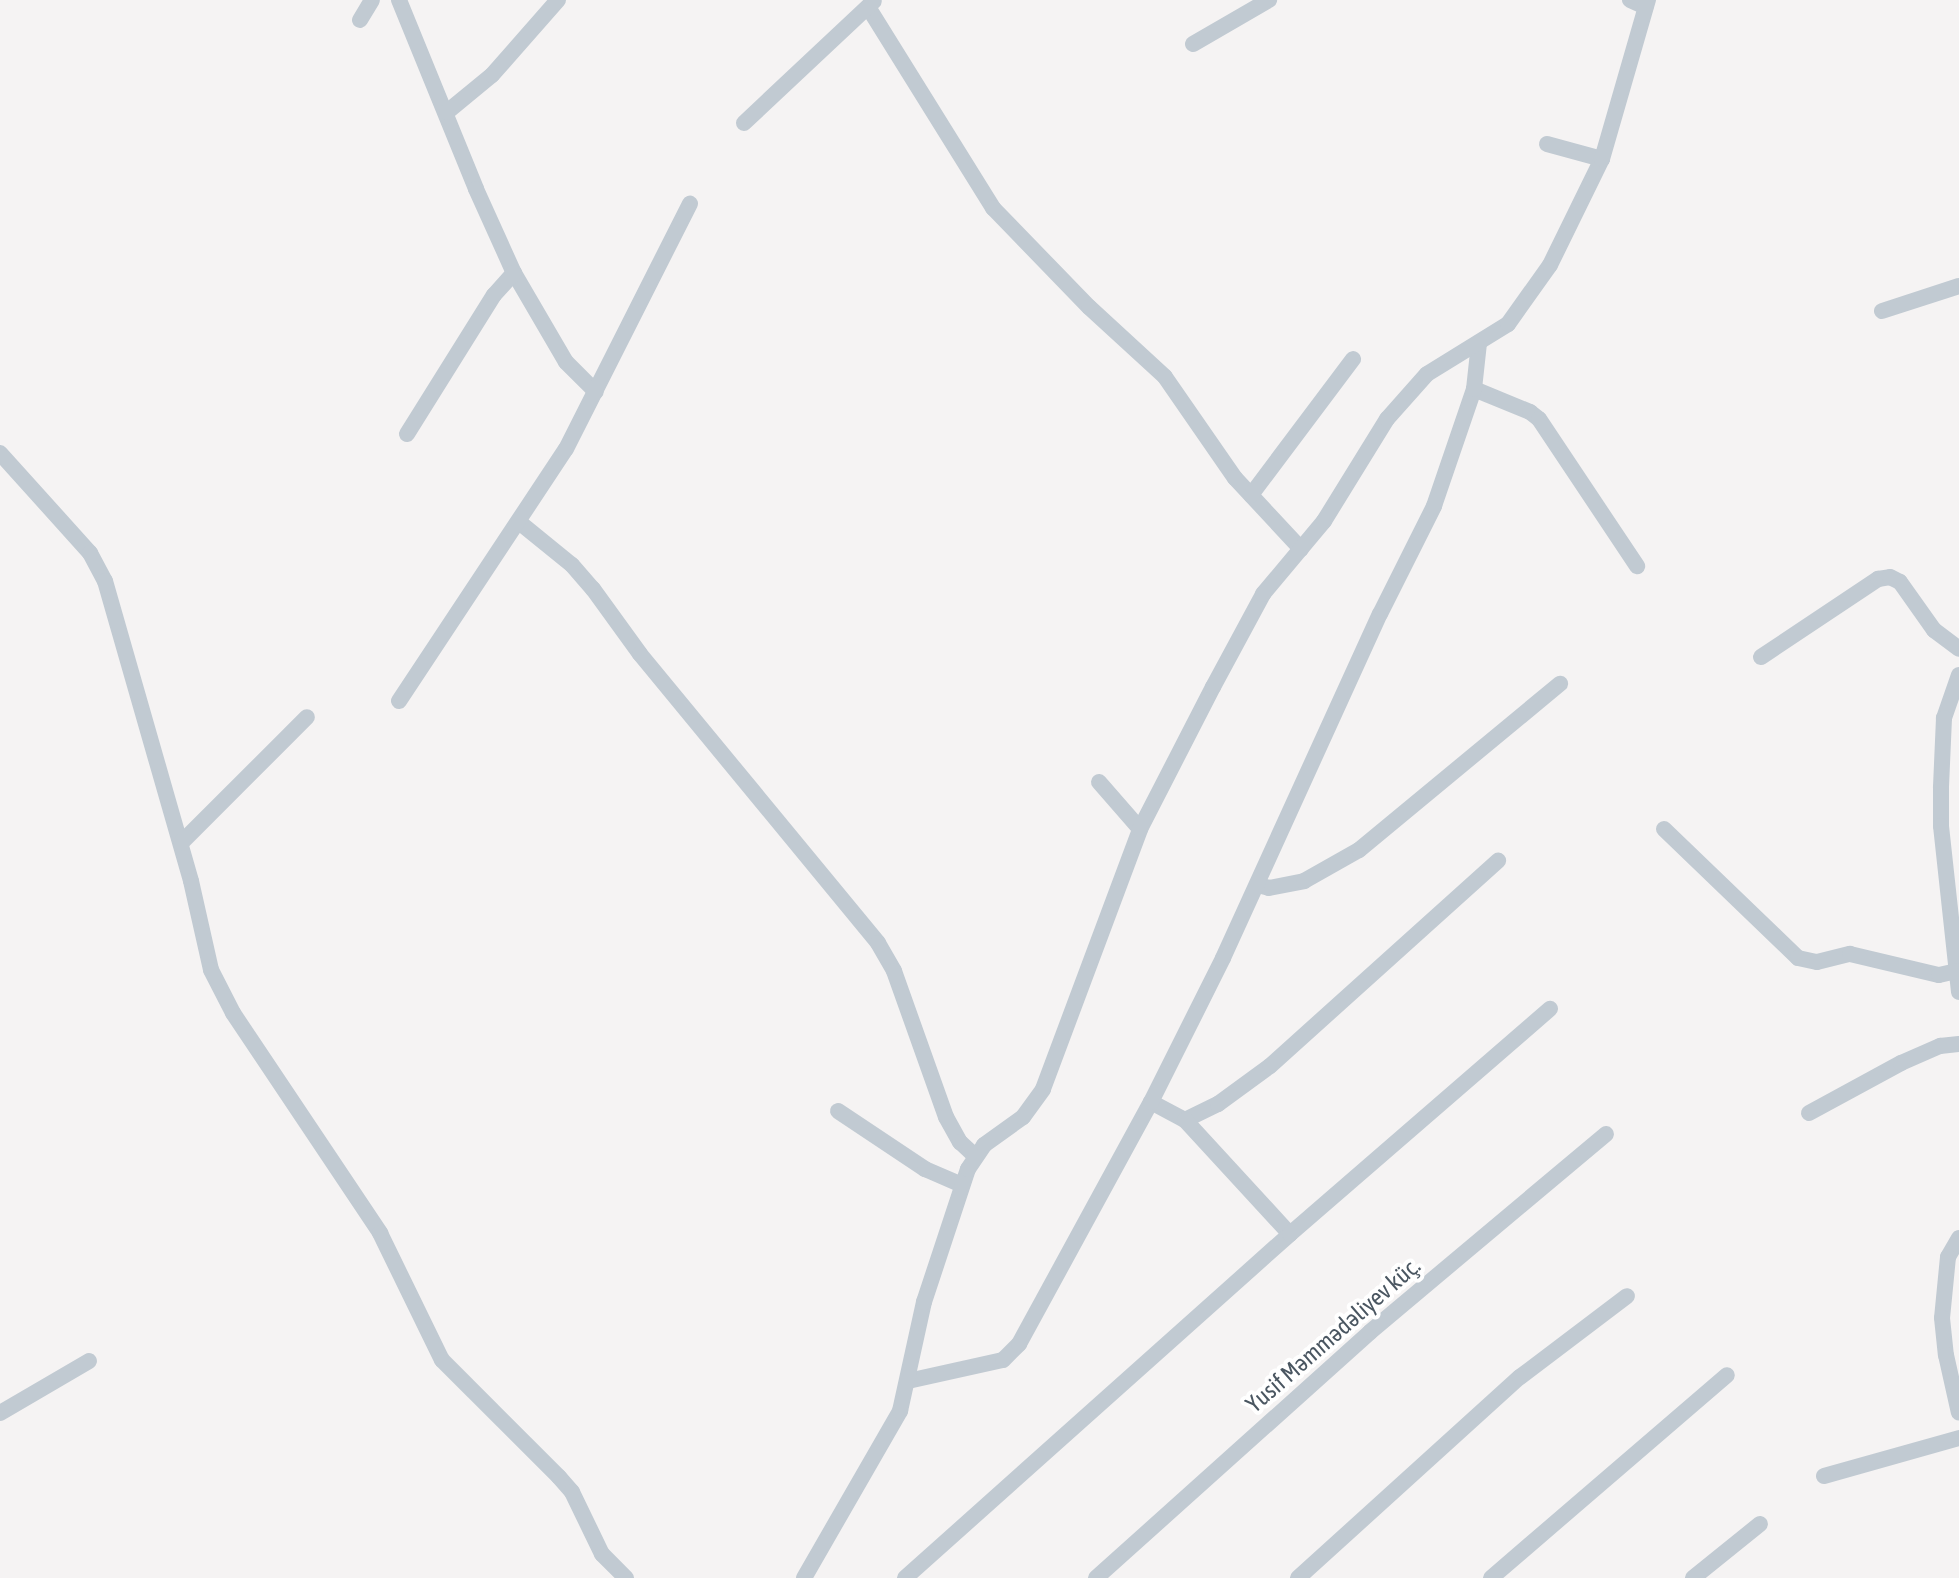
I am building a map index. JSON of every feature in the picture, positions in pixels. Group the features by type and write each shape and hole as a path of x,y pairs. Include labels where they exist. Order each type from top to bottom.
{"street":[{"path":"360,20 372,0"},
{"path":"399,0 476,189 514,273 566,362 596,392"},
{"path":"447,112 492,75 558,0"},
{"path":"1193,44 1269,0"},
{"path":"804,1578 900,1411 924,1302 974,1155 1023,1117 1043,1089 1140,829 1263,594 1324,521 1387,419 1413,388 1442,362 1508,324 1536,287 1563,240 1602,159 1647,4 1630,0"},
{"path":"744,123 872,3 993,208 1089,307 1155,366 1251,495 1301,549"},
{"path":"1547,144 1602,159"},
{"path":"399,701 566,449 690,204"},
{"path":"407,434 494,295 514,273"},
{"path":"1882,311 1959,286"},
{"path":"908,1381 1003,1360 1013,1352 1151,1102 1258,885 1380,614 1434,506 1474,389 1479,343"},
{"path":"1251,495 1353,359"},
{"path":"1474,389 1530,412 1539,419 1637,566"},
{"path":"0,453 90,553 105,581 181,843 202,939 221,989 380,1233 442,1360 565,1485 602,1554 626,1578"},
{"path":"519,522 572,565 593,589 626,636 878,943 894,971 946,1117 960,1142 974,1155"},
{"path":"1761,657 1878,579 1890,577 1900,582 1934,630 1959,649"},
{"path":"1959,675 1944,718 1941,739 1941,826 1959,992"},
{"path":"1258,885 1269,888 1304,881 1359,850 1560,684"},
{"path":"181,843 307,717"},
{"path":"1099,782 1140,829"},
{"path":"1664,829 1798,958 1817,962 1850,954 1939,975 1956,971"},
{"path":"1185,1120 1218,1104 1270,1066 1498,861"},
{"path":"905,1578 1290,1234 1550,1009"},
{"path":"1809,1113 1901,1063 1940,1046 1959,1044"},
{"path":"1151,1102 1185,1120 1290,1234"},
{"path":"838,1111 925,1169 962,1185"},
{"name":"Yusif Məmmədəliyev küç.","path":"1096,1578 1370,1332 1606,1134"},
{"path":"1959,1238 1948,1257 1942,1318 1946,1355 1959,1413"},
{"path":"1298,1578 1520,1377 1627,1296"},
{"path":"0,1413 89,1361"},
{"path":"1491,1578 1727,1375"},
{"path":"1824,1476 1959,1438"},
{"path":"1693,1578 1760,1524"}]}
